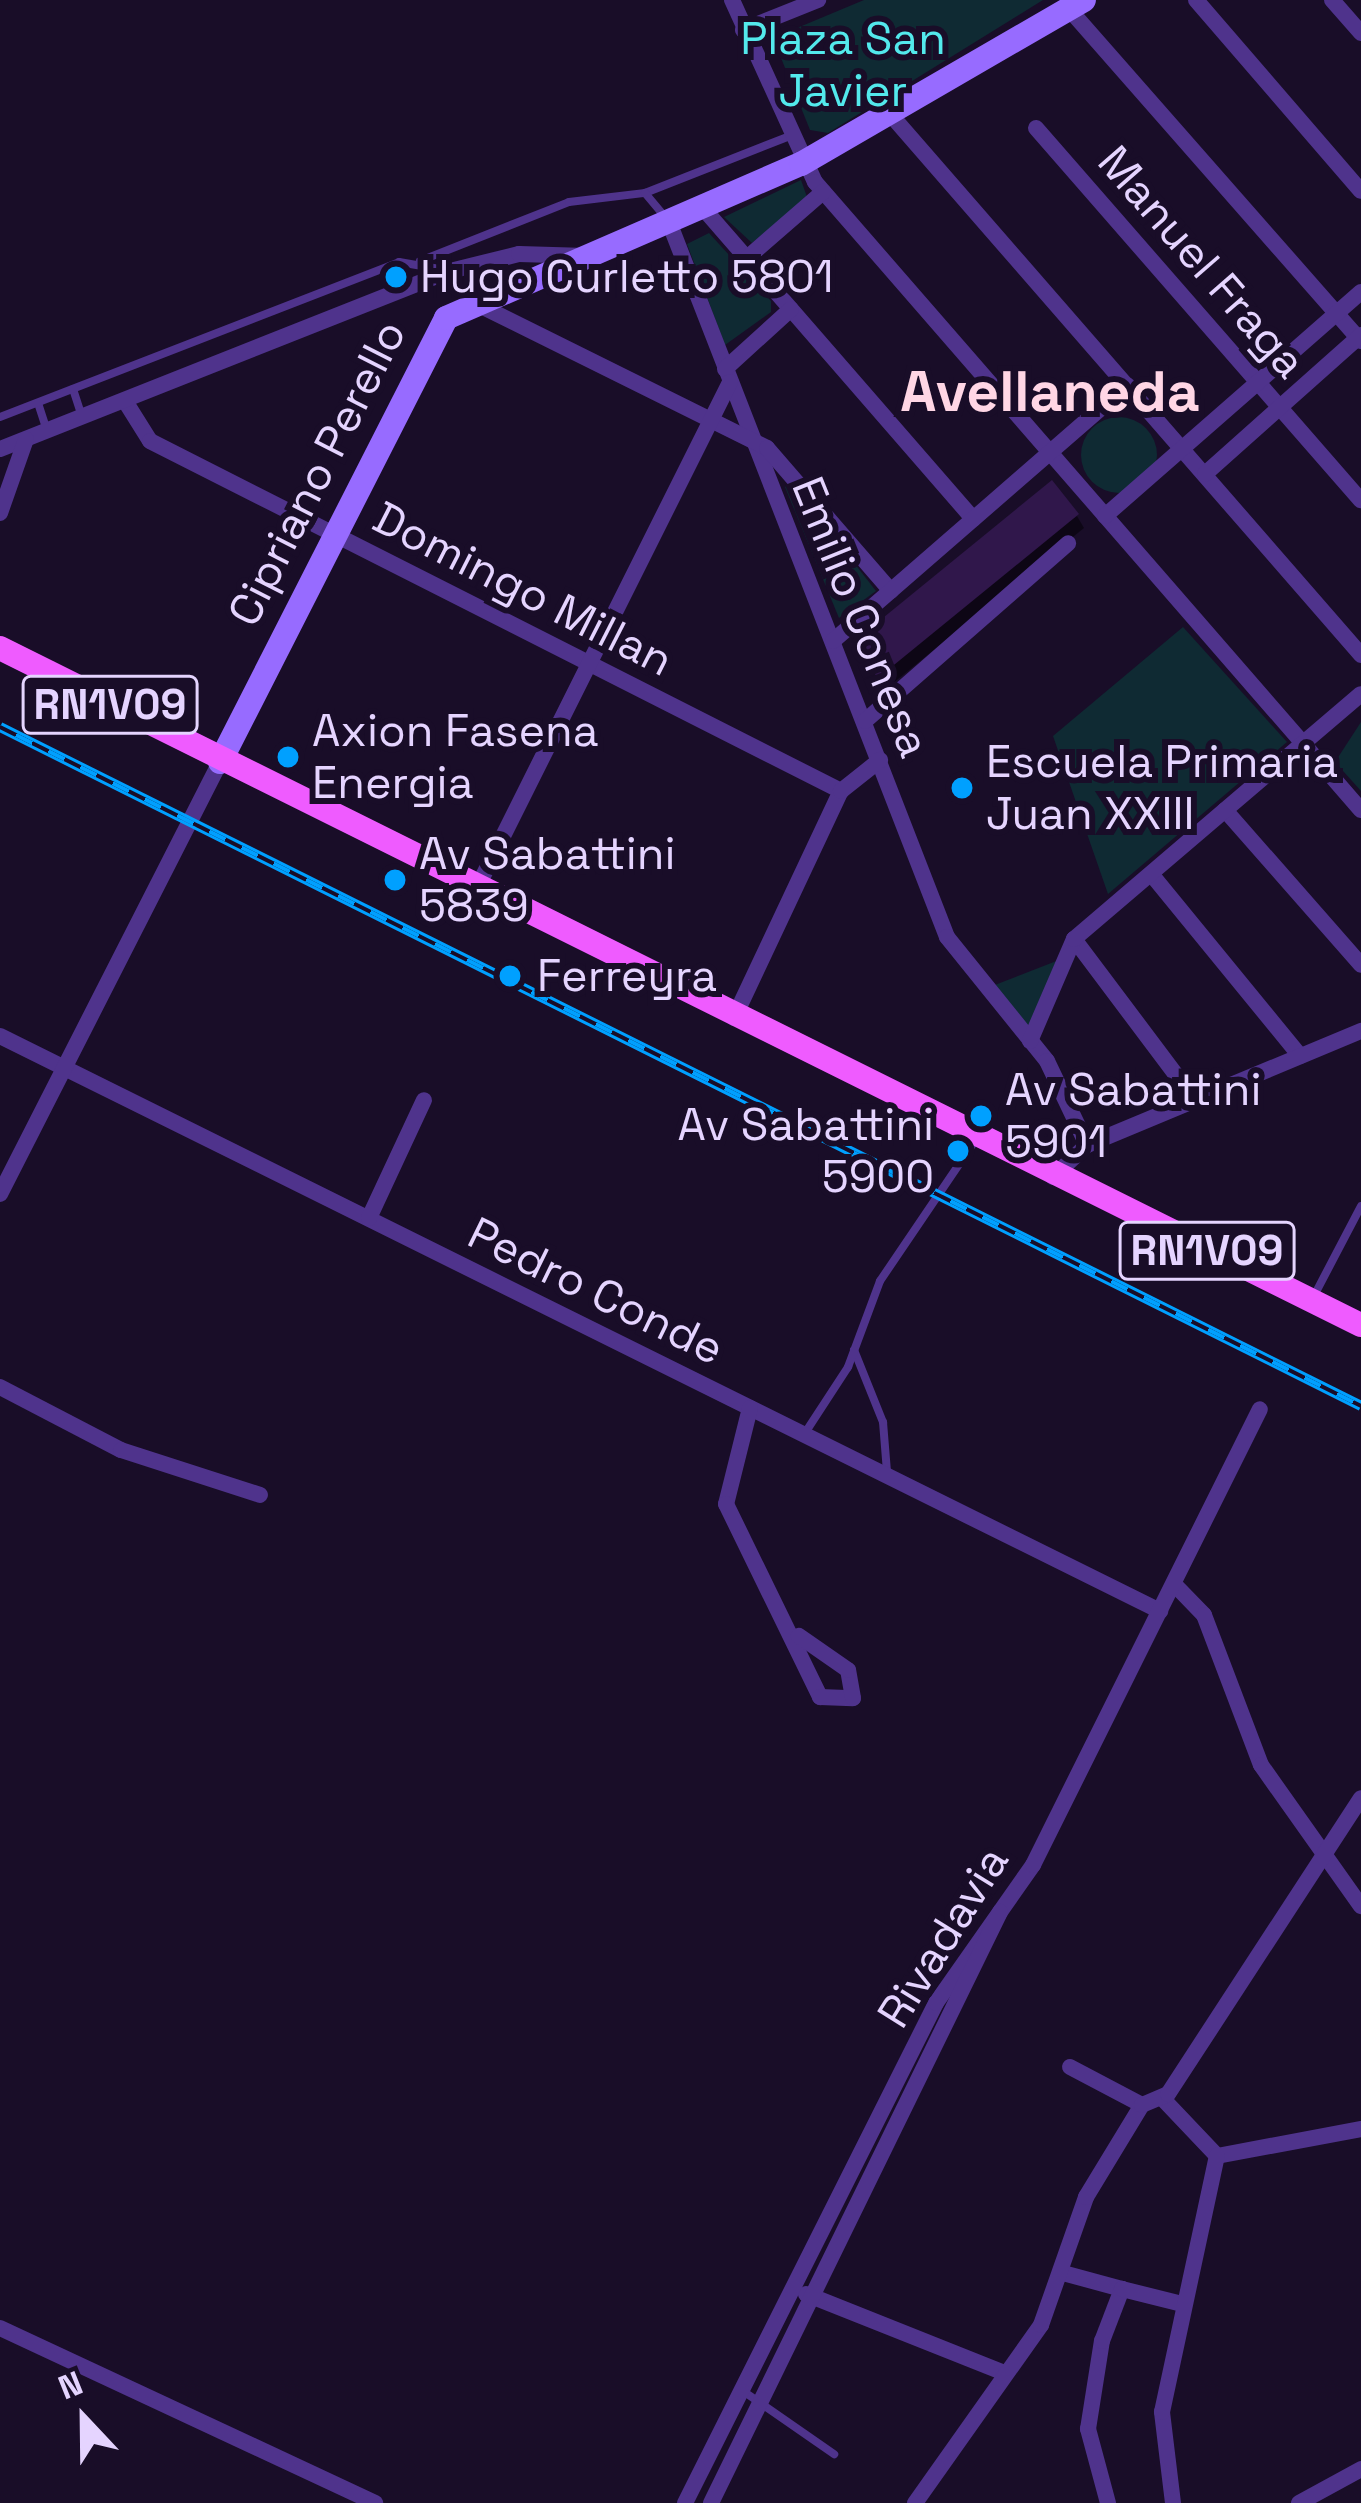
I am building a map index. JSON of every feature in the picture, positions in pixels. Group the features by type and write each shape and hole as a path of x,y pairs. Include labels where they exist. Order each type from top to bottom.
{"main road":[{"name":"Cipriano Perello","path":"220,762 330,531 437,326 475,303 801,164 1077,5"},
{"name":"RN1V09","path":"0,648 1053,1178 1361,1324"}],"street":[{"path":"732,0 801,164 1361,809"},
{"path":"743,30 818,0"},
{"path":"1196,0 1361,191"},
{"path":"1332,0 1361,33"},
{"path":"1077,5 1360,338 1204,474"},
{"path":"891,115 1361,655"},
{"name":"Manuel Fraga","path":"1036,128 1361,500"},
{"path":"747,258 823,192"},
{"path":"703,208 974,519"},
{"name":"Emilio Conesa","path":"668,221 958,960 1030,1041 1087,1145"},
{"path":"0,449 446,272 519,254 587,256"},
{"path":"1105,517 1361,292"},
{"path":"475,303 750,437 793,470 891,591"},
{"path":"476,890 591,666 710,421 727,376 791,309"},
{"path":"833,641 1127,385"},
{"name":"Domingo Millan","path":"125,401 150,441 841,791"},
{"path":"0,513 26,439"},
{"path":"865,721 1068,543"},
{"path":"1030,1041 1074,939 1361,694"},
{"path":"734,1018 841,791 880,760"},
{"path":"0,1194 220,762"},
{"path":"1225,811 1361,965"},
{"path":"1152,875 1300,1056"},
{"path":"1074,939 1195,1100"},
{"path":"1053,1178 1087,1145 1361,1031"},
{"name":"Pedro Conde","path":"0,1036 1160,1611"},
{"path":"369,1219 424,1100"},
{"path":"0,1387 90,1437 260,1495"},
{"path":"750,1408 722,1492 799,1636"},
{"name":"Rivadavia","path":"686,2503 936,2003 1001,1908 1174,1585 1259,1409"},
{"path":"1174,1585 1204,1615 1261,1765 1361,1906"},
{"path":"915,2503 1005,2373 1064,2273 1086,2197 1142,2105 1163,2099 1361,1798"},
{"path":"710,2503 1001,1908"},
{"path":"1070,2067 1142,2105"},
{"path":"1163,2099 1217,2156"},
{"path":"1217,2156 1361,2129"},
{"path":"1173,2503 1161,2432 1182,2304 1217,2156"},
{"path":"1064,2273 1182,2304"},
{"path":"1108,2503 1088,2428 1122,2289"},
{"path":"794,2290 1005,2373"},
{"path":"0,2328 375,2503"},
{"path":"1299,2503 1361,2469"}],"lane":[{"path":"0,417 569,202 645,193 787,137"},
{"path":"645,193 668,221"},
{"path":"420,261 446,272"},
{"path":"73,389 82,418"},
{"path":"38,403 47,431"},
{"path":"804,1434 854,1350 880,1282 976,1139"},
{"path":"1311,1301 1361,1206"},
{"path":"854,1350 883,1422 886,1473"},
{"path":"742,2390 834,2454"}],"green space":[{"name":"Plaza San Javier","path":"864,0 1043,0 828,133 810,130 773,38"},
{"path":"801,180 807,197 752,243 724,217"},
{"path":"709,233 771,301 771,312 725,345 687,244"},
{"path":"1119,417 1146,428 1157,455 1146,482 1119,493 1092,482 1081,455 1092,428"},
{"path":"791,482 876,591 839,618 785,487"},
{"path":"1183,627 1287,742 1108,894 1053,736"},
{"path":"1361,722 1361,791 1335,762"},
{"path":"1059,960 1030,1041 982,990"}],"building":[{"path":"1052,480 1079,514 878,678 851,644"}],"railway":[{"path":"0,727 1361,1406"}],"place":[{"name":"Hugo Curletto 5801","path":"396,277"},
{"name":"Axion Fasena Energia","path":"288,757"},
{"name":"Escuela Primaria Juan XXIII","path":"962,788"},
{"name":"Av Sabattini 5839","path":"395,880"},
{"name":"Ferreyra","path":"510,976"},
{"name":"Av Sabattini 5901","path":"981,1116"},
{"name":"Av Sabattini 5900","path":"958,1151"}],"district":[{"name":"Avellaneda","path":"1050,392"}]}
